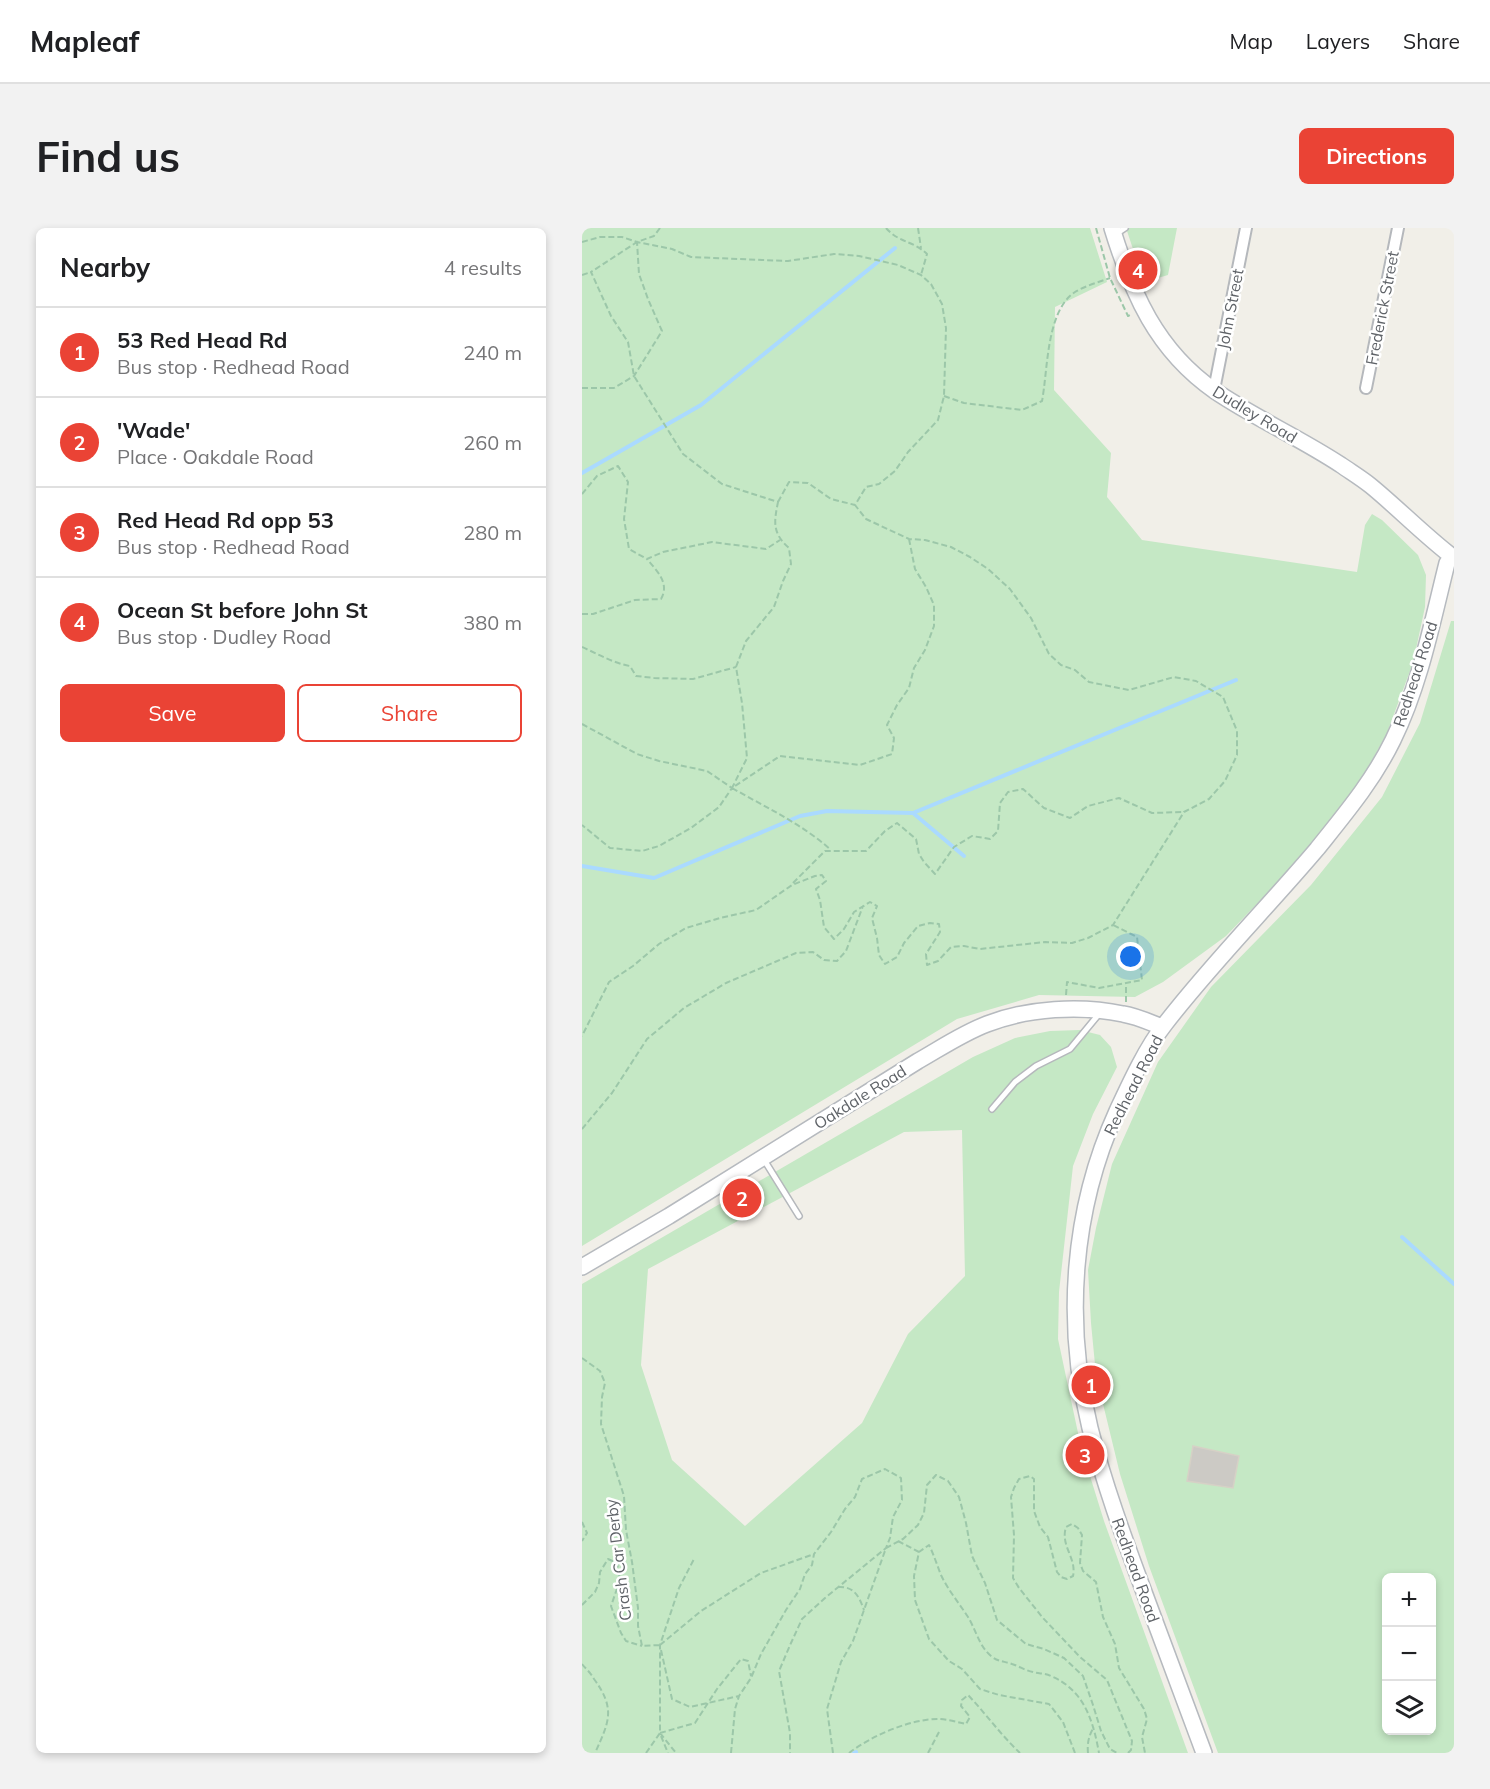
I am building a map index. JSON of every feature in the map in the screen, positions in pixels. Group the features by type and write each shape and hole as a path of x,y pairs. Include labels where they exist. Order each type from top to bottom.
{"main road":[{"name":"Dudley Road","path":"1117,230 1128,277 1143,311 1168,347 1189,369 1214,390 1335,461 1369,484 1453,557"},
{"name":"Redhead Road","path":"1204,1753 1121,1530 1089,1426 1080,1380 1075,1294 1078,1246 1088,1194 1106,1135 1131,1081 1162,1027 1207,973 1277,896 1353,805 1375,774 1407,707 1447,564 1453,557"},
{"name":"Oakdale Road","path":"582,1268 927,1056 988,1023 1028,1013 1065,1009 1102,1010 1126,1014 1162,1027"}],"street":[{"name":"John Street","path":"1214,390 1246,228"},
{"name":"Frederick Street","path":"1366,388 1398,228"}],"lane":[{"path":"992,1109 1015,1082 1036,1066 1070,1049 1102,1010"},
{"path":"762,1157 799,1216"}],"path":[{"path":"582,275 591,272 637,242 654,236 660,228"},
{"path":"886,228 894,237 912,242 927,254 921,275"},
{"path":"918,228 921,248"},
{"path":"582,242 600,237 622,237 691,256 788,261 834,254 859,256 898,265 921,275 931,284 942,304 946,328 944,396 938,420 908,452 895,471 879,484 866,487 855,505"},
{"path":"582,388 614,388 634,376 662,331 639,274 637,242"},
{"path":"591,272 611,316 628,342 634,376 683,454 722,484 778,502"},
{"path":"944,396 964,403 1022,410 1042,401 1047,377 1050,340 1059,312 1074,292 1110,278"},
{"path":"582,494 597,476 618,466 628,482 624,519 628,549 647,559 663,580 665,593 661,599 635,600 593,614 582,614"},
{"path":"582,825 610,848 642,851 659,846 691,828 719,807 732,788 747,758 736,667 746,641 774,607 791,564 789,548 780,540 774,523 778,502 789,482 808,483 831,499 855,505 866,519 909,539 925,540 951,547 970,557 1010,589 1031,618 1049,654 1061,665 1075,670 1089,682 1129,690 1174,677 1196,681 1223,697 1237,731 1237,755 1225,781 1209,799 1184,812 1152,813 1119,798 1088,806 1070,818 1044,808 1023,789 1008,792 1000,803 998,831 990,839 972,836 954,847 935,874 919,854 916,839 897,823 885,831 866,850 825,850 792,885 756,910 686,928 659,944 609,982 582,1036"},
{"path":"732,788 780,756 860,765 892,754 894,738 887,725 909,688 914,668 925,650 934,626 934,605 915,569 909,539"},
{"path":"647,559 663,552 712,542 766,549 780,540"},
{"path":"582,647 617,664 630,666 636,676 693,679 736,667"},
{"path":"582,724 637,754 707,771 732,788 814,834 832,850"},
{"path":"792,885 822,875 826,881 816,889 824,927 834,939 844,930 854,912 870,902 877,906 872,918 879,955 885,964 897,957 904,943 918,926 930,923 939,924 940,932 926,954 927,965 938,960 951,947 964,946 980,949 1045,942 1072,943 1088,938 1113,925 1184,812"},
{"path":"582,1129 612,1093 647,1039 684,1008 726,982 796,953 813,952 824,960 837,961 846,951 863,906"},
{"path":"1066,982 1099,988 1142,980 1137,938 1113,925"},
{"path":"1126,983 1126,1014"},
{"name":"Crash Car Derby","path":"582,1358 600,1371 605,1383 602,1397 602,1424 624,1496 626,1530 642,1646"},
{"path":"731,1753 735,1709 739,1696 800,1589 805,1574 812,1565 814,1554 831,1532 844,1509 855,1497 862,1479 885,1469 901,1478 902,1500 893,1517 890,1538 853,1641 841,1662 827,1709 833,1753"},
{"path":"790,1753 790,1733 779,1671 802,1619 886,1548 912,1532 924,1513 927,1485 936,1475 948,1480 963,1506 972,1556 985,1583 997,1620 1026,1644 1044,1648 1064,1658 1083,1676 1101,1731 1110,1749 1117,1753"},
{"path":"1128,1753 1131,1750 1132,1741 1121,1719 1107,1680 1043,1618 1013,1578 1014,1535 1011,1497 1019,1479 1025,1476 1034,1479 1034,1511 1040,1527 1048,1537 1057,1572 1061,1577 1067,1579 1072,1576 1074,1569 1064,1536 1066,1527 1072,1524 1082,1535 1080,1563 1083,1571 1095,1582 1103,1617 1115,1644 1119,1668 1144,1709 1147,1719 1142,1737 1145,1753"},
{"path":"582,1522 587,1533 582,1541"},
{"path":"898,1541 919,1552"},
{"path":"1075,1753 1063,1722 1049,1704 999,1695 980,1689 929,1639 915,1600 914,1576 919,1552 929,1545 944,1581 969,1618 988,1654 998,1662 1010,1663 1031,1672 1048,1674 1076,1692 1094,1727 1098,1753"},
{"path":"582,1605 595,1592 600,1572 608,1559 617,1563 620,1580 611,1606 621,1634 626,1641 642,1646 660,1645 701,1611 761,1573 814,1554"},
{"path":"668,1753 660,1733 660,1645 679,1587 694,1559"},
{"path":"838,1587 846,1587 854,1591 860,1598 864,1610"},
{"path":"660,1645 672,1699 690,1707 739,1696"},
{"path":"646,1753 660,1733 695,1723 741,1659 748,1661 751,1678"},
{"path":"582,1664 599,1686 609,1710 609,1720 595,1753"},
{"path":"849,1753 875,1737 918,1722 938,1719 966,1724 970,1717 961,1706 962,1700 968,1695 1020,1753"},
{"path":"1088,1753 1088,1740 1094,1727"},
{"path":"928,1753 939,1732"},
{"path":"660,1733 676,1753"},
{"path":"651,1746 653,1752"}],"green space":[{"path":"582,228 1090,228 1107,282 1055,307 1054,390 1111,453 1107,497 1142,540 1357,572 1365,525 1372,514 1382,520 1418,555 1426,575 1425,607 1413,663 1387,733 1350,801 1281,879 1226,936 1163,982 1135,997 1039,995 957,1019 582,1246"},
{"path":"1126,228 1177,228 1168,275 1144,282"},
{"path":"1451,621 1454,621 1454,1753 1218,1753 1149,1566 1120,1474 1096,1375 1088,1270 1112,1164 1158,1062 1211,987 1311,885 1382,797 1420,723"},
{"path":"1080,1030 1100,1035 1111,1047 1117,1067 1093,1114 1073,1166 1059,1292 1058,1339 1081,1447 1104,1521 1188,1753 582,1753 582,1284 973,1057 1015,1038 1050,1031","holes":["962,1130 965,1276 908,1334 862,1423 745,1526 672,1460 641,1365 648,1269 904,1132"]}],"building":[{"path":"1193,1446 1239,1456 1233,1488 1187,1481"}],"waterway":[{"path":"582,473 701,405 895,248"},
{"path":"582,866 654,878 800,816 827,811 913,813 1236,680"},
{"path":"913,813 964,856"},
{"path":"1402,1237 1454,1284"}],"place":[{"name":"Ocean St before John St","path":"1138,270"},
{"name":"'Wade'","path":"742,1198"},
{"name":"53 Red Head Rd","path":"1091,1385"},
{"name":"Red Head Rd opp 53","path":"1085,1455"}]}
